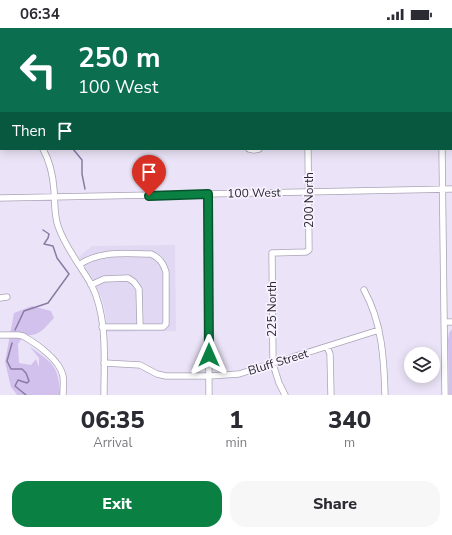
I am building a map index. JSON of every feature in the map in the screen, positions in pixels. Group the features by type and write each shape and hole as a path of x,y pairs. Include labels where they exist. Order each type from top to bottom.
{"street":[{"path":"43,150 52,171 56,216 59,227 91,285 101,315 104,395"},
{"name":"200 North","path":"272,253 306,252 309,250 308,150"},
{"path":"442,150 445,395"},
{"name":"100 West","path":"0,198 452,189"},
{"path":"208,194 209,395"},
{"name":"225 North","path":"272,253 273,364 279,383 285,395"},
{"path":"79,265 94,256 104,254 151,254 157,257 164,264 166,272 166,324 163,327 102,327"},
{"path":"91,285 104,279 128,278 134,282 139,289 140,327"},
{"path":"364,290 370,301 379,330 384,369 385,395"},
{"path":"0,298 7,296"},
{"path":"444,322 452,322"},
{"name":"Bluff Street","path":"104,363 140,364 157,374 166,376 239,374 379,330"},
{"path":"0,335 18,335 29,339 55,360 63,376 63,395"},
{"path":"327,347 330,354 331,395"}],"shaded area":[{"path":"175,245 176,331 107,332 106,316 102,299 93,279 79,257 92,246"},
{"path":"32,306 51,311 54,318 38,333 34,335 24,335 18,344 19,363 31,365 36,359 39,367 39,358 30,347 44,357 56,371 60,395 17,395 11,387 5,362 14,313"},
{"path":"452,329 452,395 449,395 448,340 449,333"}],"waterway":[{"path":"74,150 82,160 82,174 85,189"},
{"path":"15,330 24,311 48,303 69,274 57,258 53,246 44,244 49,234 43,230"},
{"path":"12,343 7,361 11,369 22,369 26,373 29,381 27,383 18,380 15,386 26,395"}],"route":[{"path":"149,196 208,194 209,355"}]}
